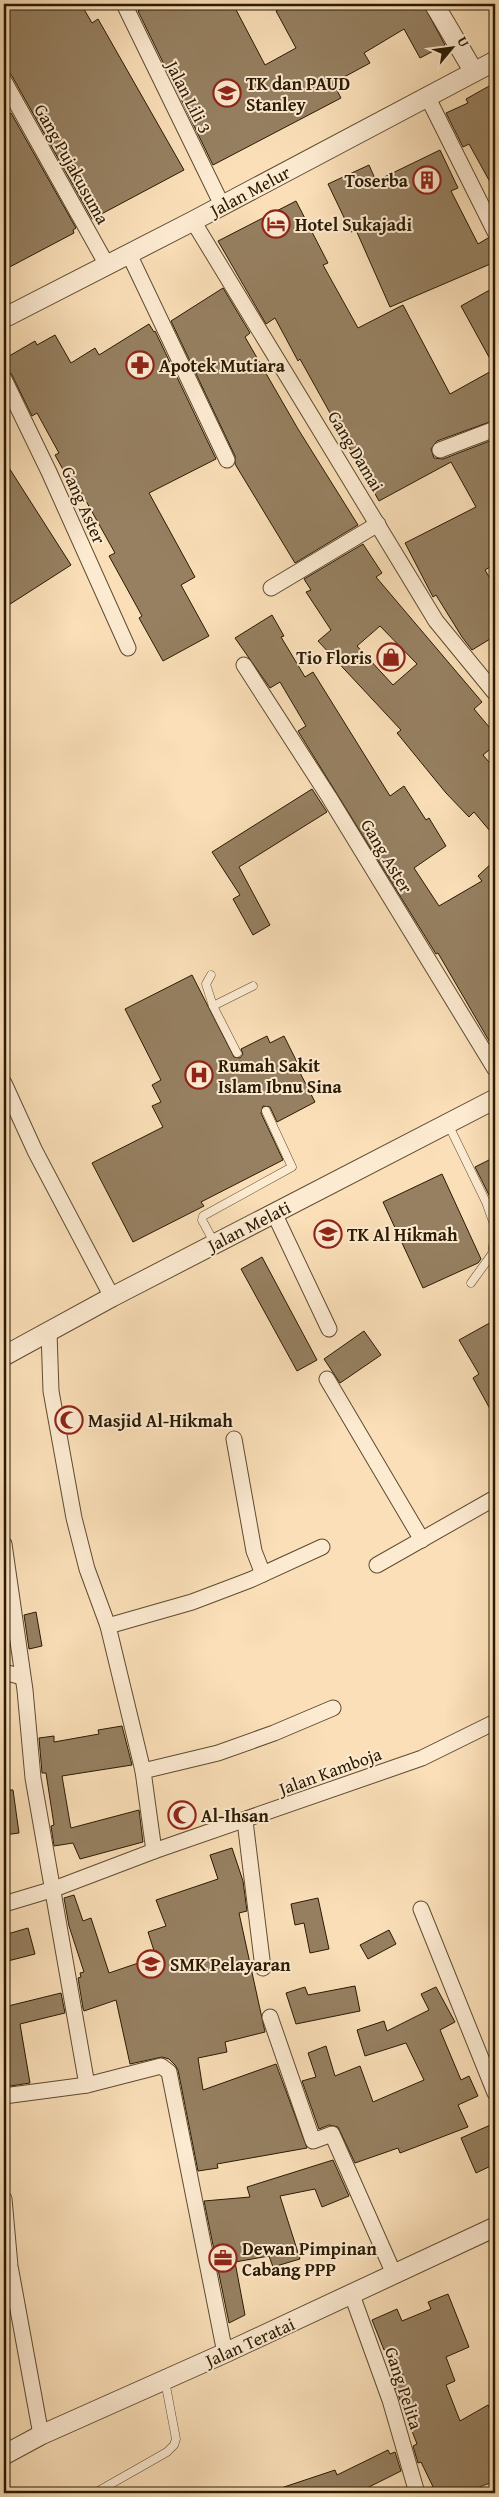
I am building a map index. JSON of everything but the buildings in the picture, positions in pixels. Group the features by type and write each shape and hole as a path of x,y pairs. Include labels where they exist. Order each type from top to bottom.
{"street":[{"name":"Jalan Lili 3","path":"124,4 222,205"},
{"path":"434,4 474,72"},
{"name":"Jalan Melur","path":"4,318 130,254 495,61"},
{"name":"Gang Pujakusuma","path":"4,80 107,265"},
{"path":"428,98 495,232"},
{"name":"Gang Damai","path":"193,221 436,621 495,693"},
{"path":"130,254 227,460"},
{"name":"Gang Aster","path":"4,379 49,472 128,648"},
{"path":"440,450 495,429"},
{"path":"271,588 378,524"},
{"name":"Gang Aster","path":"244,665 329,797 495,1070"},
{"path":"4,1082 35,1151 112,1297"},
{"name":"Jalan Melati","path":"4,1356 112,1297 495,1100"},
{"path":"274,1213 329,1329"},
{"path":"49,1332 51,1391 74,1518 87,1569 108,1626 143,1771 154,1851"},
{"path":"327,1379 422,1540"},
{"path":"234,1439 254,1551 263,1574"},
{"path":"377,1565 495,1498"},
{"path":"4,1544 34,1778 87,2085"},
{"path":"108,1626 192,1602 322,1548"},
{"path":"4,1672 22,1677"},
{"path":"143,1771 218,1753 274,1733 334,1708"},
{"name":"Jalan Kamboja","path":"4,1904 54,1889 154,1851 422,1758 495,1722"},
{"path":"245,1821 263,1968"},
{"path":"421,1909 495,2093"},
{"path":"270,2017 312,2140 332,2134 394,2274"},
{"path":"4,2096 87,2085 161,2066 169,2072 226,2353"},
{"path":"4,2199 10,2266 41,2435"},
{"name":"Jalan Teratai","path":"4,2455 41,2435 226,2353 495,2227"},
{"name":"Gang Pelita","path":"352,2295 390,2400 417,2493"},
{"path":"486,2493 495,2490"}],"lane":[{"path":"211,975 206,984 213,1006 237,1053"},
{"path":"213,1006 253,986"},
{"path":"215,1244 202,1220 203,1216 292,1167 266,1111"},
{"path":"448,1124 486,1202 495,1227"},
{"path":"471,1283 492,1254 495,1232"},
{"path":"94,2493 167,2452 174,2445 176,2438 164,2379"}],"place":[{"name":"TK dan PAUD Stanley","path":"227,93"},
{"name":"Toserba","path":"427,180"},
{"name":"Hotel Sukajadi","path":"276,224"},
{"name":"Apotek Mutiara","path":"140,365"},
{"name":"Tio Floris","path":"391,657"},
{"name":"Rumah Sakit Islam Ibnu Sina","path":"199,1075"},
{"name":"TK Al Hikmah","path":"328,1234"},
{"name":"Masjid Al-Hikmah","path":"69,1420"},
{"name":"Al-Ihsan","path":"182,1815"},
{"name":"SMK Pelayaran","path":"151,1964"},
{"name":"Dewan Pimpinan Cabang PPP","path":"223,2258"}]}
